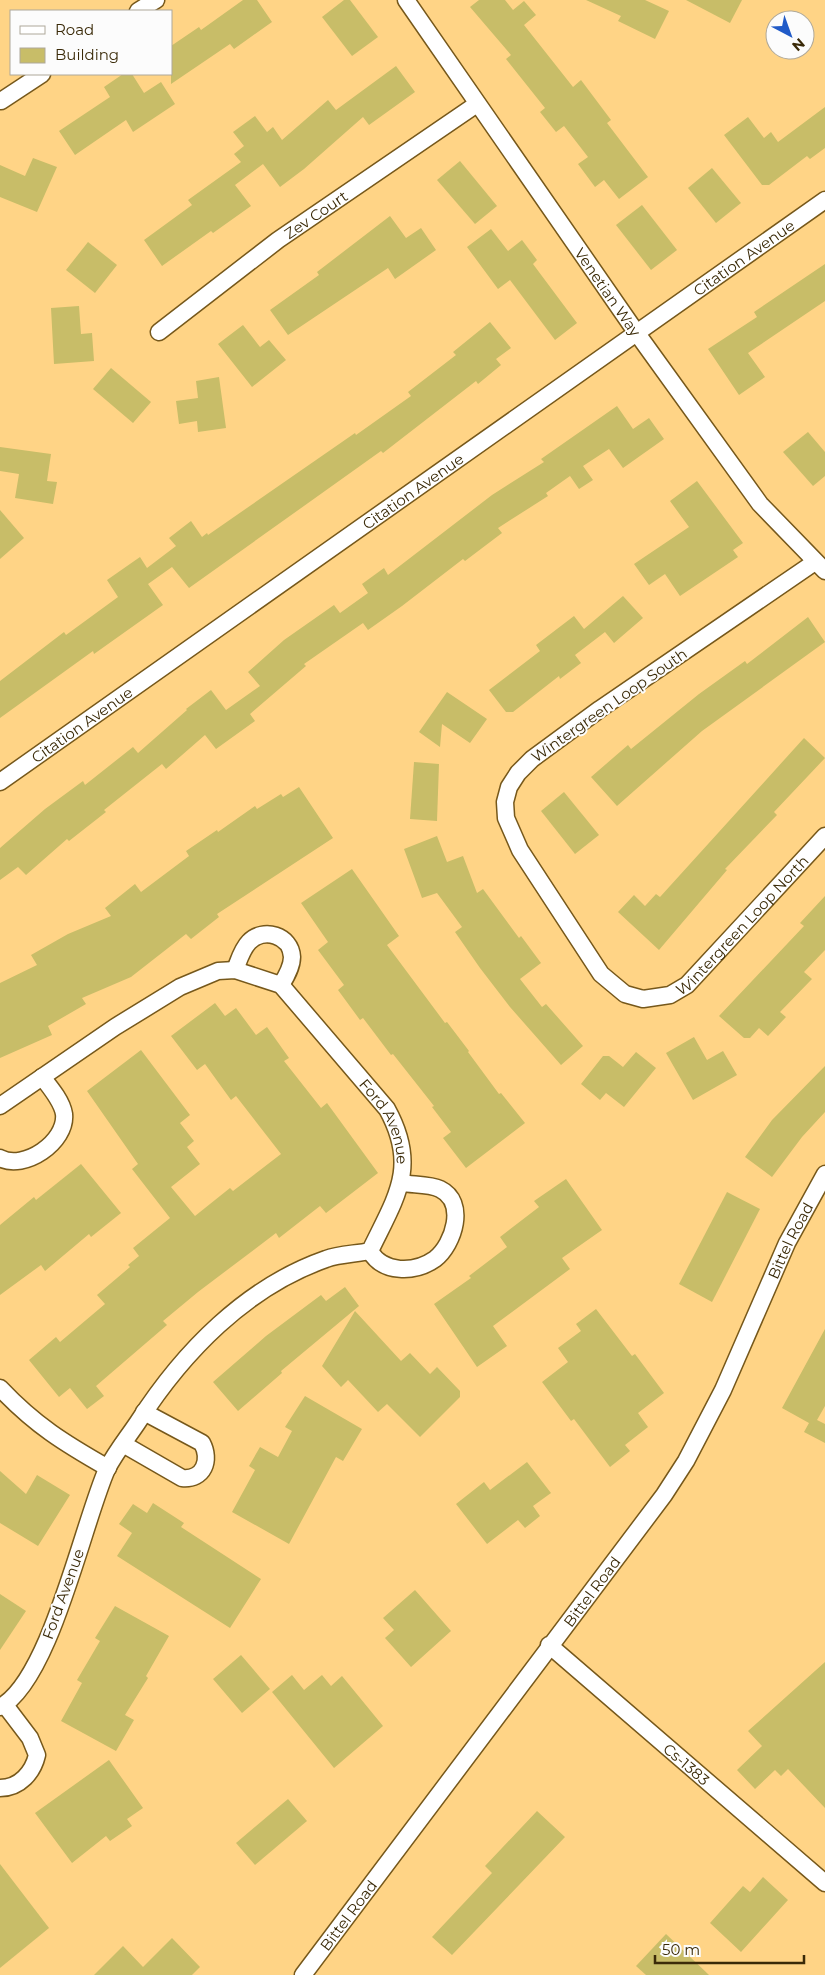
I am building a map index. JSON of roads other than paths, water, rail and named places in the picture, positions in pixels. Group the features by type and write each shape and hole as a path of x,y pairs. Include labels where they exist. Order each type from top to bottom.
{"street":[{"path":"140,10 156,0"},
{"name":"Venetian Way","path":"406,0 636,332 760,504 820,567"},
{"path":"1,101 40,75"},
{"name":"Zev Court","path":"159,332 278,240 477,104"},
{"name":"Citation Avenue","path":"0,782 825,200"},
{"name":"Wintergreen Loop South","path":"566,921 520,850 506,818 505,802 509,787 518,773 532,759 600,709 820,567"},
{"name":"Wintergreen Loop North","path":"566,921 601,974 616,989 643,999 670,995 687,985 825,836"},
{"path":"0,1106 42,1076 180,987 218,971 235,970 281,986 288,972 292,956 286,942 277,935 263,934 254,937 245,947 235,970"},
{"name":"Ford Avenue","path":"2,1706 30,1675 49,1636 108,1468 170,1374 239,1306 279,1280 327,1259 370,1251 402,1183 404,1159 396,1126 387,1109 281,986"},
{"path":"0,1158 14,1163 22,1161 38,1153 60,1134 64,1123 62,1108 42,1076"},
{"name":"Bittel Road","path":"303,1975 664,1495 686,1461 723,1390 787,1243 825,1174"},
{"path":"370,1251 381,1263 393,1269 407,1270 422,1266 435,1259 448,1241 456,1215 454,1204 448,1194 439,1188 402,1183"},
{"path":"0,1388 20,1409 54,1437 108,1468"},
{"path":"123,1444 182,1478 198,1475 204,1467 207,1452 202,1443 144,1412"},
{"name":"Cs-1383","path":"550,1645 825,1883"},
{"path":"0,1788 9,1787 25,1778 31,1770 37,1755 30,1738 2,1706"}]}
